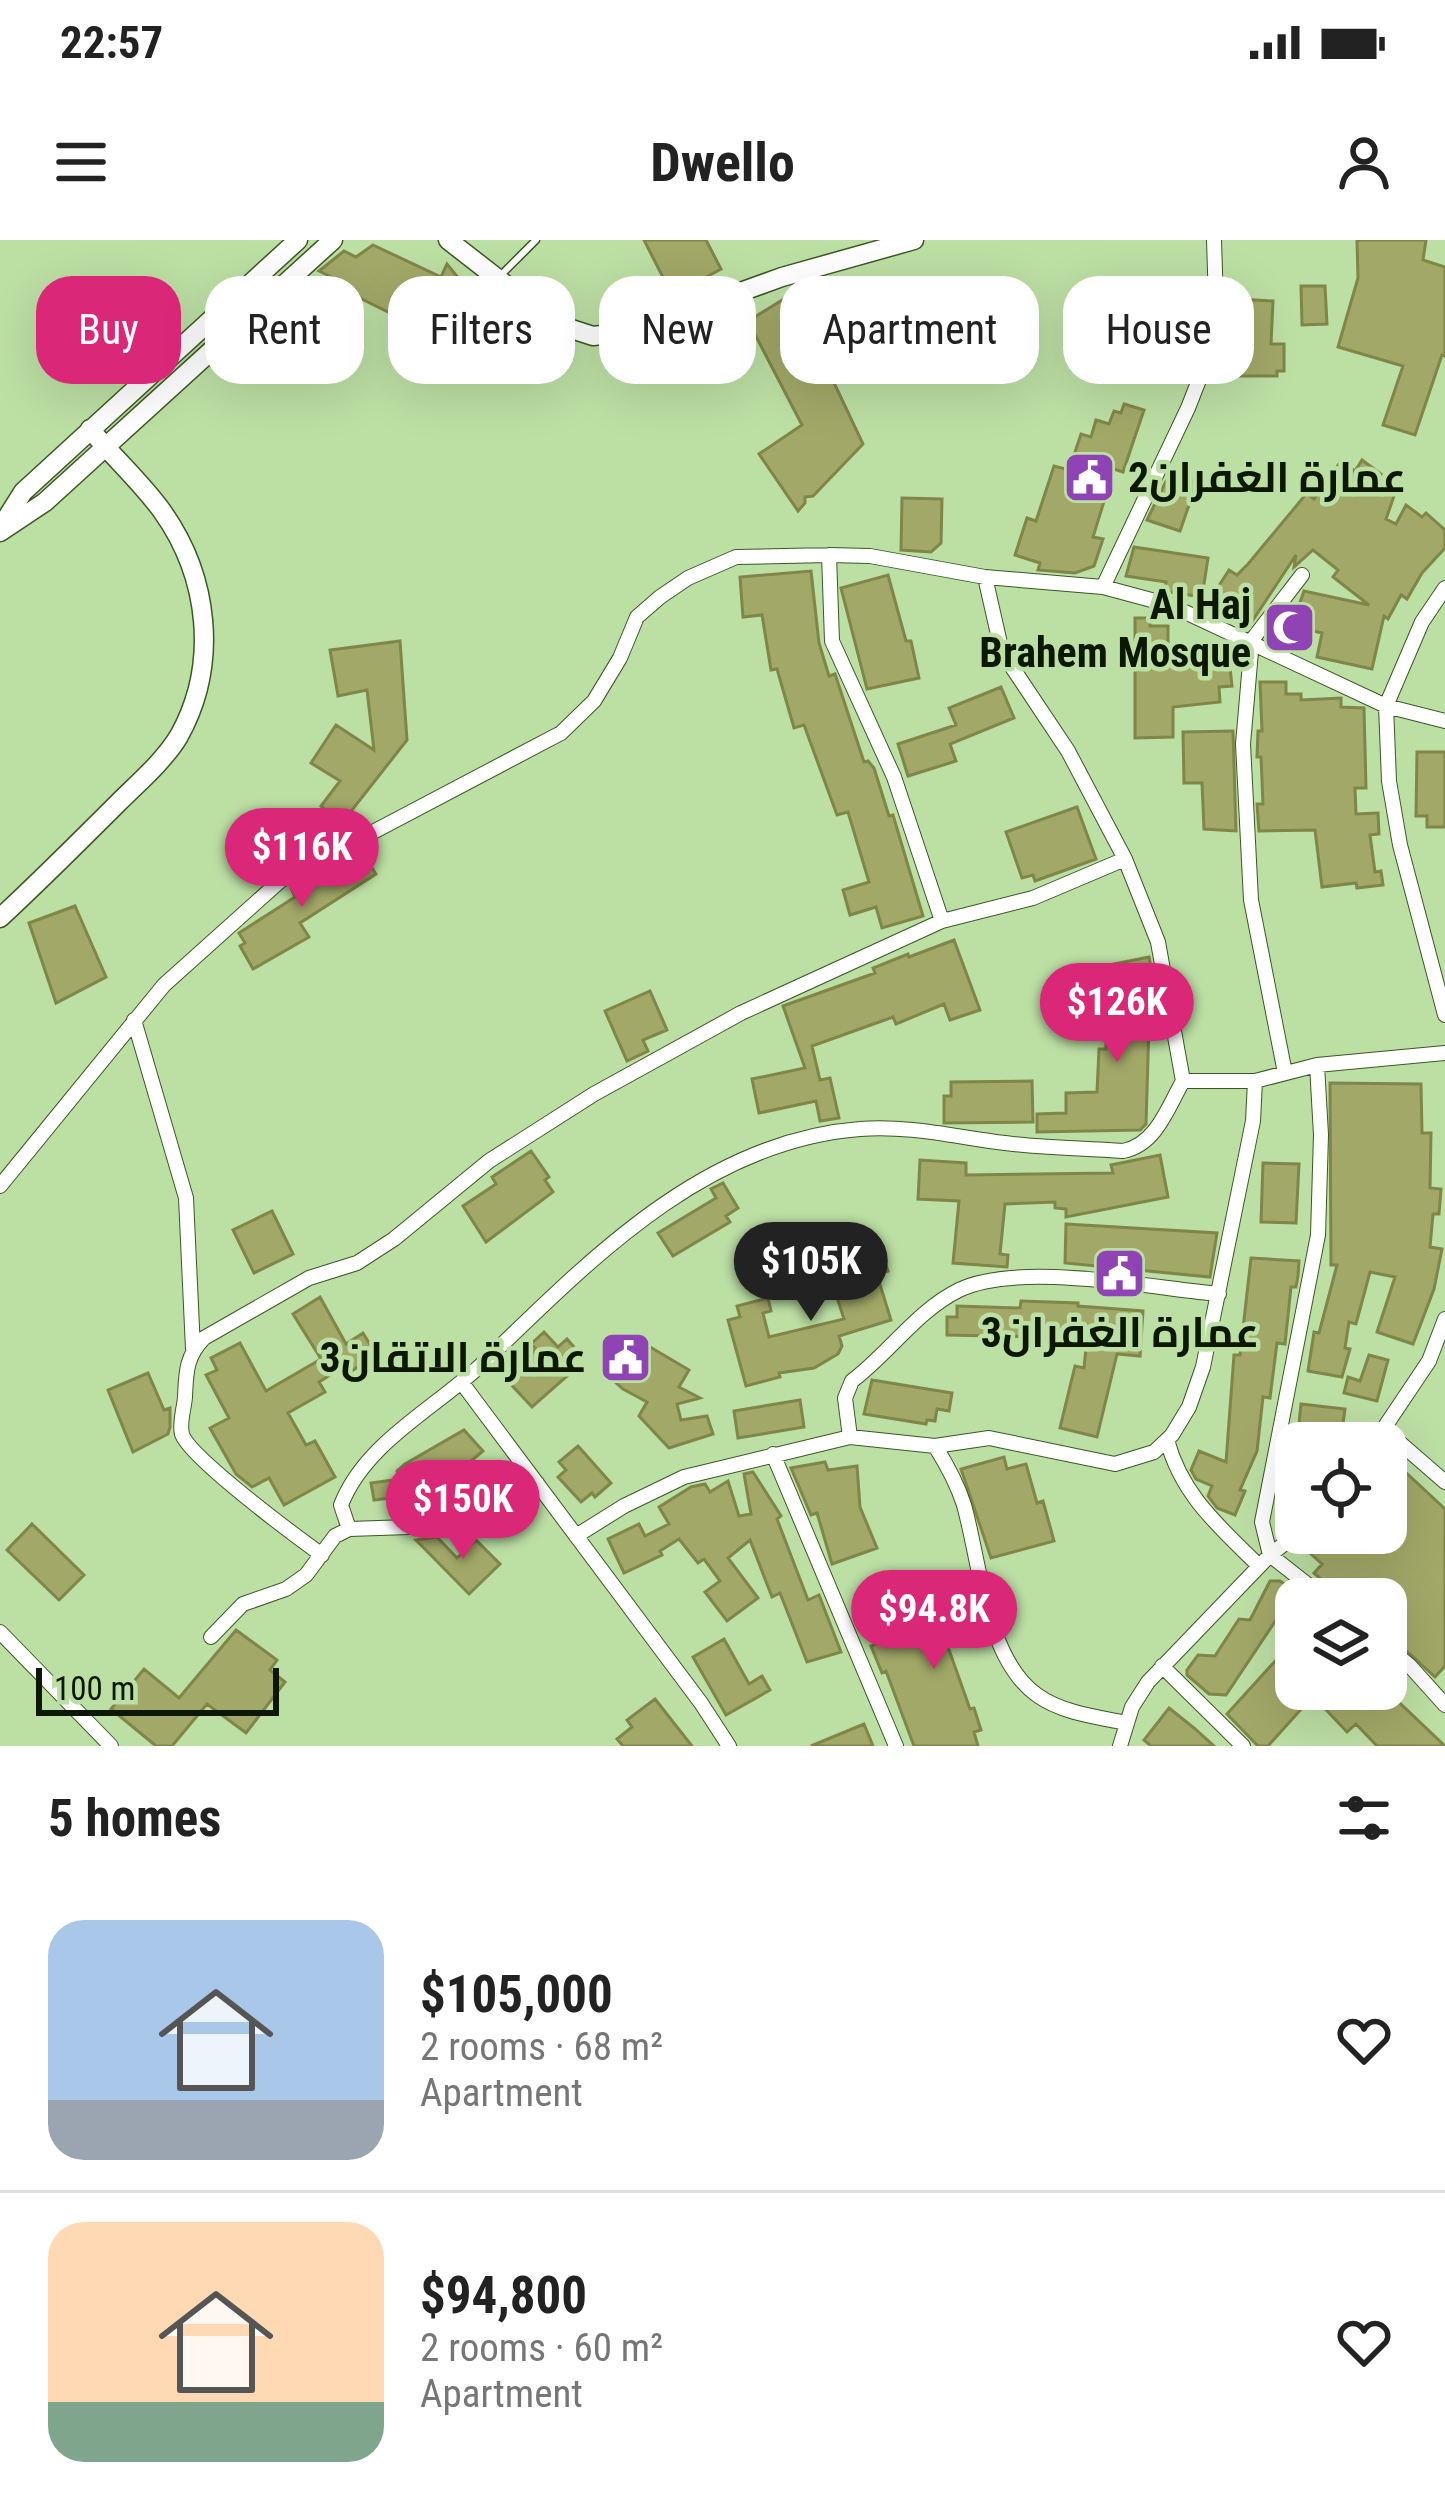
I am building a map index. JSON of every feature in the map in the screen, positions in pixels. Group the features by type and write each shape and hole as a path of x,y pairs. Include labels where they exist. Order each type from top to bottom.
{"street":[{"path":"0,530 22,492 298,240"},
{"path":"0,530 45,502 333,240"},
{"path":"448,240 495,276"},
{"path":"575,330 593,336 630,332 782,277 914,240"},
{"path":"1103,586 1188,408 1217,334 1214,240"},
{"path":"0,919 178,737 204,659 200,592 186,554 162,512 90,429"},
{"path":"829,555 832,641 894,777 942,921"},
{"path":"0,1186 164,985 280,881 561,733 594,701 637,617 674,587 736,557 870,556 985,577 1103,586 1170,605 1387,706 1445,721"},
{"path":"1285,1073 1251,900 1244,744 1252,640 1302,575"},
{"path":"349,1529 341,1505 373,1455 462,1383 563,1286 632,1228 732,1162 829,1133 862,1129 917,1130 1008,1143 1123,1151 1151,1136 1183,1081 1158,942 1125,859 1068,751 1002,652 985,577"},
{"path":"1445,588 1422,622 1387,706 1388,781 1400,845 1445,1015"},
{"path":"193,1349 238,1317 309,1279 357,1263 394,1239 489,1161 594,1094 741,1013 942,921 1033,898 1125,859"},
{"path":"134,1020 186,1198 193,1349 185,1371 183,1438 194,1456 322,1555"},
{"path":"1183,1081 1255,1081 1317,1065 1445,1053"},
{"path":"1265,1560 1262,1522 1318,1235 1322,1135 1317,1065"},
{"path":"576,1536 684,1477 850,1437 935,1446 989,1438 1114,1464 1139,1460 1167,1440 1189,1407 1203,1367 1253,1120 1255,1081"},
{"path":"850,1437 844,1398 852,1382 957,1291 986,1281 1032,1276 1219,1294"},
{"path":"1389,1422 1429,1361 1445,1319"},
{"path":"462,1383 729,1746"},
{"path":"1167,1440 1173,1464 1196,1504 1293,1578"},
{"path":"935,1446 963,1504 1000,1646 1014,1670 1040,1697 1127,1723"},
{"path":"1407,1449 1445,1482"},
{"path":"773,1454 896,1746"},
{"path":"211,1636 243,1604 286,1589 306,1575 334,1536 349,1529 469,1525 537,1484"},
{"path":"1120,1746 1132,1707 1162,1666 1275,1552"},
{"path":"0,1633 111,1746"},
{"path":"1407,1664 1445,1705"},
{"path":"1162,1666 1243,1746"}],"lane":[{"path":"500,276 536,240"}],"building":[{"path":"644,240 706,240 721,269 708,276 662,276"},
{"path":"1357,240 1426,240 1423,260 1445,267 1445,356 1415,435 1383,425 1403,366 1338,347 1358,278"},
{"path":"373,245 439,276 388,276 388,312 364,300 364,276 329,276 319,271 344,251 356,257"},
{"path":"447,264 457,276 441,276"},
{"path":"1301,286 1325,286 1327,324 1302,325"},
{"path":"1254,300 1273,301 1271,344 1284,344 1284,371 1277,371 1277,376 1254,376"},
{"path":"780,301 780,383 756,336 756,316"},
{"path":"781,384 835,384 863,444 813,496 805,497 798,511 759,454 802,425"},
{"path":"1124,404 1144,410 1123,472 1114,469 1093,537 1103,539 1094,566 1075,573 1038,570 1040,563 1015,555 1027,518 1036,521 1054,466 1069,470 1081,434 1091,437 1096,420 1109,424 1114,411 1121,413"},
{"path":"1362,460 1381,474 1375,482 1394,496 1386,519 1396,524 1406,505 1422,517 1426,513 1445,530 1445,548 1407,599 1401,595 1388,619 1384,616 1372,669 1317,657 1322,633 1282,624 1287,613 1296,614 1304,591 1369,605 1333,577 1338,570 1313,550 1294,567 1296,555 1251,623 1211,598 1229,570 1237,575 1307,493 1314,499 1341,461 1355,471"},
{"path":"1183,478 1197,482 1180,531 1147,520 1166,481 1180,486"},
{"path":"902,498 942,499 941,543 931,552 901,550"},
{"path":"1134,547 1208,558 1202,597 1164,591 1166,582 1126,576"},
{"path":"811,571 819,643 829,676 835,674 864,762 874,768 889,816 893,815 923,916 882,928 876,907 850,915 843,890 869,882 848,812 837,815 804,725 794,728 777,669 771,670 762,615 743,617 740,577"},
{"path":"888,575 919,678 867,689 841,588"},
{"path":"1135,618 1150,618 1150,626 1168,626 1168,657 1214,652 1214,660 1229,658 1232,686 1219,687 1220,702 1173,707 1173,737 1135,738"},
{"path":"400,641 407,740 341,824 321,806 340,781 311,763 336,725 374,750 367,690 338,696 330,650"},
{"path":"1260,682 1286,682 1286,694 1301,694 1301,700 1341,698 1341,707 1364,708 1366,788 1355,788 1356,814 1378,813 1379,834 1370,835 1375,872 1381,871 1383,885 1322,887 1315,830 1259,831 1257,804 1263,804 1261,757 1257,757 1258,731 1262,731"},
{"path":"1001,687 1014,718 950,744 956,761 908,776 898,744 956,725 949,708"},
{"path":"1233,731 1236,831 1204,829 1202,783 1184,783 1183,732"},
{"path":"1417,752 1445,752 1445,827 1427,827 1427,816 1416,816"},
{"path":"1077,807 1096,859 1035,881 1033,875 1022,878 1006,832"},
{"path":"361,851 376,874 300,923 309,937 253,969 240,946 245,943 239,933 295,897 291,888"},
{"path":"75,906 106,977 56,1003 29,923"},
{"path":"954,940 980,1010 950,1020 944,1004 896,1024 893,1017 812,1046 820,1080 830,1078 839,1118 820,1121 816,1101 759,1113 752,1079 805,1068 783,1006"},
{"path":"1149,957 1161,1023 1149,1025 1146,1124 1140,1130 1037,1132 1037,1114 1066,1113 1066,1093 1097,1092 1099,1049 1106,1049 1106,1040 1128,1041 1114,964"},
{"path":"650,991 667,1030 643,1040 648,1051 627,1061 605,1011"},
{"path":"1032,1081 1033,1122 944,1123 944,1096 951,1096 951,1082"},
{"path":"1330,1083 1421,1084 1422,1133 1431,1133 1430,1188 1441,1189 1430,1247 1442,1249 1434,1289 1413,1344 1377,1332 1395,1277 1370,1272 1356,1324 1349,1322 1345,1348 1350,1349 1342,1377 1308,1371 1314,1332 1319,1333 1337,1265 1331,1265"},
{"path":"531,1151 553,1192 486,1242 463,1206 496,1184 492,1177"},
{"path":"1160,1155 1168,1197 1066,1217 1066,1209 1055,1208 1055,1202 1005,1204 1000,1254 1008,1255 1007,1267 953,1263 959,1201 918,1199 920,1160 966,1163 966,1175 1113,1173 1111,1165"},
{"path":"1263,1163 1299,1164 1296,1223 1261,1222"},
{"path":"723,1183 738,1208 726,1216 730,1222 673,1256 658,1233 716,1198 711,1189"},
{"path":"272,1211 293,1254 254,1273 233,1230"},
{"path":"1066,1224 1217,1233 1210,1277 1065,1263"},
{"path":"881,1250 888,1271 877,1275 891,1320 839,1336 838,1354 814,1368 779,1373 780,1377 746,1386 728,1320 740,1317 737,1306 768,1298 771,1311 763,1313 769,1337 844,1319 827,1267"},
{"path":"1251,1258 1299,1261 1285,1344 1277,1343 1270,1398 1263,1397 1257,1451 1235,1515 1217,1508 1208,1496 1212,1486 1196,1479 1191,1470 1199,1451 1226,1462 1234,1355 1240,1355"},
{"path":"320,1297 346,1344 363,1333 371,1346 363,1351 369,1360 347,1374 343,1367 319,1382 325,1392 288,1413 306,1445 315,1441 335,1477 284,1505 269,1478 252,1487 236,1474 210,1428 229,1418 206,1375 217,1370 211,1358 240,1343 266,1391 321,1359 293,1314"},
{"path":"1021,1301 1143,1311 1140,1356 1117,1354 1097,1437 1060,1428 1075,1366 1084,1368 1087,1338 947,1335 947,1317 957,1317 957,1306 1020,1308"},
{"path":"544,1332 558,1347 567,1339 579,1353 567,1363 574,1370 532,1407 504,1377 536,1349 531,1344"},
{"path":"628,1334 689,1370 679,1387 700,1398 677,1404 681,1420 707,1416 713,1434 669,1448 639,1416 647,1402 605,1373 602,1362 609,1360"},
{"path":"1369,1355 1388,1360 1377,1401 1344,1393 1348,1377 1360,1381"},
{"path":"148,1373 164,1410 170,1408 170,1427 168,1434 133,1452 108,1390"},
{"path":"872,1380 952,1393 949,1411 937,1409 935,1421 926,1424 864,1414"},
{"path":"800,1400 804,1427 738,1438 734,1411"},
{"path":"1301,1404 1345,1409 1343,1422 1299,1422"},
{"path":"464,1430 483,1451 416,1507 406,1496 374,1500 371,1483 400,1479 397,1471 405,1464"},
{"path":"578,1446 611,1483 581,1502 558,1477 566,1470 559,1462"},
{"path":"1004,1457 1007,1469 1026,1464 1054,1541 991,1558 961,1469"},
{"path":"825,1462 828,1470 857,1466 860,1507 877,1548 832,1564 817,1513 811,1515 791,1468"},
{"path":"753,1472 781,1516 777,1519 808,1600 819,1595 841,1652 807,1662 780,1593 772,1597 750,1540 728,1558 758,1598 727,1621 705,1592 720,1581 704,1559 698,1563 679,1539 660,1551 662,1555 624,1573 608,1539 639,1524 645,1536 669,1524 659,1507 705,1484 710,1492 728,1481 739,1516 751,1514 744,1474"},
{"path":"1407,1474 1445,1509 1445,1666 1435,1677 1407,1651 1407,1578 1320,1578 1314,1573 1322,1564 1311,1554 1407,1554"},
{"path":"32,1524 84,1575 59,1600 7,1550"},
{"path":"437,1537 457,1558 476,1540 500,1564 469,1594 416,1540"},
{"path":"962,1573 980,1638 948,1647 981,1730 974,1732 978,1746 914,1746 886,1671 882,1673 871,1646 929,1622 923,1599 953,1591 949,1577"},
{"path":"1270,1581 1275,1581 1275,1622 1226,1695 1209,1694 1187,1670 1198,1655 1215,1656 1239,1619 1250,1620"},
{"path":"236,1630 277,1660 270,1670 285,1682 246,1733 207,1704 172,1746 156,1746 111,1709 144,1669 179,1698"},
{"path":"724,1639 749,1684 762,1676 770,1690 726,1715 693,1657"},
{"path":"1275,1661 1275,1710 1300,1710 1268,1746 1258,1746 1227,1714"},
{"path":"655,1699 692,1746 623,1746 617,1739 632,1727 627,1720"},
{"path":"1169,1708 1214,1746 1151,1746 1144,1740"},
{"path":"1326,1710 1407,1710 1445,1746 1377,1746 1356,1724 1347,1732"},
{"path":"864,1724 873,1746 811,1746"}],"place":[{"name":"عمارة الغفران2","path":"1089,477"},
{"name":"Al Haj Brahem Mosque","path":"1290,628"},
{"name":"عمارة الغفران3","path":"1120,1273"},
{"name":"عمارة الاتقان3","path":"626,1357"}]}
